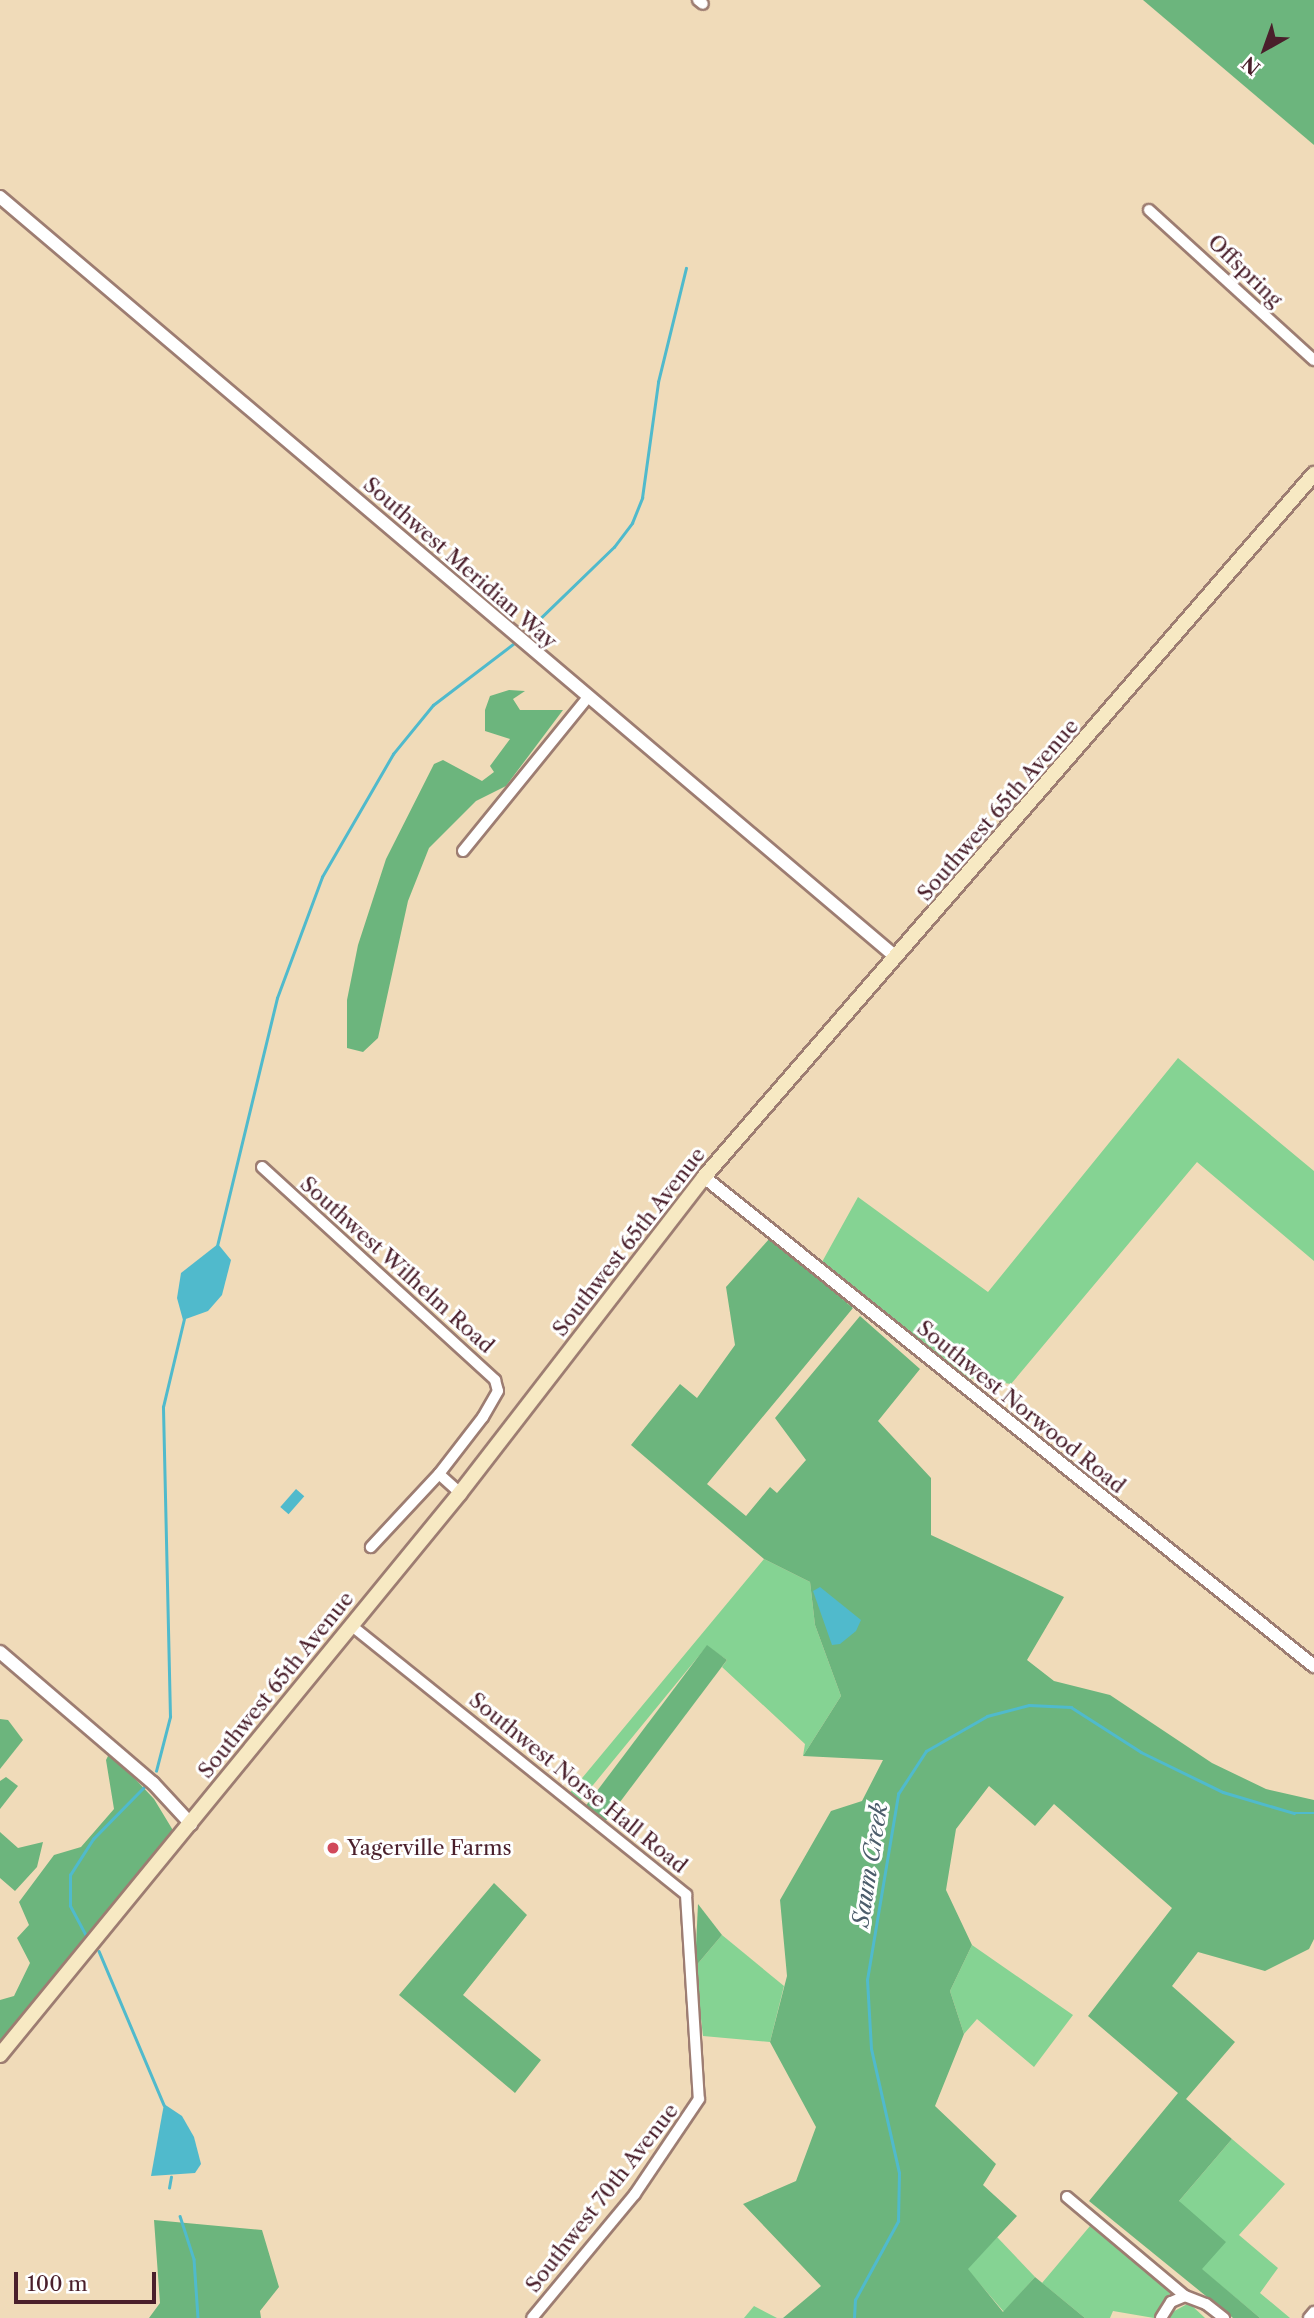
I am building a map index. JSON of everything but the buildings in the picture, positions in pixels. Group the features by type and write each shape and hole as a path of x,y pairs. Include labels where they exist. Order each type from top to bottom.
{"main road":[{"name":"Southwest 65th Avenue","path":"0,2055 460,1493 705,1177 1314,474"}],"street":[{"name":"Southwest Meridian Way","path":"0,197 896,957"},
{"name":"Offspring","path":"1149,210 1314,360"},
{"path":"463,851 588,697"},
{"name":"Southwest Wilhelm Road","path":"262,1167 495,1380 493,1402 439,1474"},
{"name":"Southwest Norwood Road","path":"705,1177 1314,1666"},
{"path":"371,1547 439,1474 460,1493"},
{"name":"Southwest Norse Hall Road","path":"352,1626 686,1895 699,2099"},
{"path":"0,1652 153,1783 191,1824"},
{"name":"Southwest 70th Avenue","path":"531,2318 635,2194 699,2099"},
{"path":"1067,2197 1185,2296 1206,2304 1224,2318"},
{"path":"1161,2318 1171,2302 1185,2296"},
{"path":"1309,2318 1314,2312"}],"green space":[{"path":"1143,0 1314,0 1314,145"},
{"path":"509,690 525,691 513,699 520,710 563,710 506,786 476,801 429,848 408,901 378,1038 363,1052 347,1048 347,1000 358,945 386,859 434,764 443,760 482,781 494,772 490,766 510,739 485,731 485,710 490,696"},
{"path":"1178,1058 1314,1171 1314,1261 1197,1162 1011,1384 969,1378 822,1262 858,1197 988,1292"},
{"path":"770,1238 853,1308 707,1484 746,1516 770,1487 777,1493 806,1460 775,1418 860,1316 920,1369 878,1421 931,1478 931,1535 1064,1597 1027,1660 1054,1681 1110,1695 1212,1763 1266,1789 1314,1800 1314,1939 1309,1949 1265,1971 1198,1952 1172,1986 1235,2042 1186,2099 1232,2139 1179,2201 1226,2242 1202,2269 1260,2318 1233,2318 1089,2201 1178,2093 1088,2016 1172,1908 1054,1804 1035,1826 989,1786 956,1829 946,1890 972,1945 950,1991 964,2034 935,2106 996,2164 983,2185 1017,2216 968,2269 1003,2312 1035,2277 1085,2318 783,2318 821,2286 743,2204 796,2181 816,2127 770,2042 787,1976 780,1900 831,1811 862,1801 883,1760 803,1756 841,1696 815,1625 810,1582 764,1559 631,1445 680,1384 697,1398 735,1345 726,1287"},
{"path":"764,1559 810,1582 815,1625 841,1696 803,1756 805,1744 722,1667 727,1660 707,1646 580,1801 568,1795"},
{"path":"707,1645 727,1660 606,1821 586,1806"},
{"path":"0,1719 8,1720 23,1740 0,1769"},
{"path":"110,1752 154,1799 174,1832 0,2042 0,2000 14,1996 30,1963 17,1938 29,1925 19,1902 54,1855 81,1847 114,1809 106,1760"},
{"path":"6,1777 18,1786 0,1809 0,1781"},
{"path":"0,1832 18,1848 43,1842 37,1867 15,1891 0,1878"},
{"path":"494,1883 527,1915 463,1995 541,2060 515,2093 399,1995"},
{"path":"698,1904 722,1935 695,1967"},
{"path":"722,1935 784,1986 770,2042 703,2036 695,1967"},
{"path":"972,1945 1073,2015 1034,2067 977,2019 964,2034 950,1991"},
{"path":"1232,2139 1285,2184 1239,2235 1278,2268 1260,2293 1290,2318 1260,2318 1201,2269 1179,2201"},
{"path":"154,2220 262,2230 279,2287 260,2311 261,2318 149,2318 160,2303"},
{"path":"1090,2226 1171,2292 1154,2318 1113,2311 1110,2318 1085,2318 1042,2283"},
{"path":"997,2237 1035,2277 1004,2312 967,2269"},
{"path":"1189,2303 1205,2318 1167,2318 1169,2314"},
{"path":"754,2306 777,2318 744,2318"}],"water":[{"path":"218,1244 231,1260 222,1295 208,1311 183,1320 177,1298 181,1273"},
{"path":"296,1489 304,1496 289,1514 280,1507"},
{"path":"820,1587 861,1620 856,1631 840,1644 832,1645 813,1591"},
{"path":"164,2104 182,2116 194,2137 201,2164 195,2173 151,2176"}],"waterway":[{"path":"522,636 614,547 632,523 642,498 658,382 686,268"},
{"path":"217,1246 277,998 322,877 393,754 433,705 517,641"},
{"path":"156,1771 170,1717 163,1407 184,1319"},
{"name":"Saum Creek","path":"854,2318 855,2300 898,2221 899,2173 871,2049 867,1980 898,1794 926,1751 987,1716 1029,1705 1071,1707 1141,1752 1223,1792 1294,1813 1314,1813"},
{"path":"86,1936 70,1906 70,1875 93,1839 145,1786"},
{"path":"99,1951 164,2105"},
{"path":"169,2188 171,2177"},
{"path":"180,2216 194,2259 198,2318"}],"place":[{"name":"Yagerville Farms","path":"333,1848"}]}
